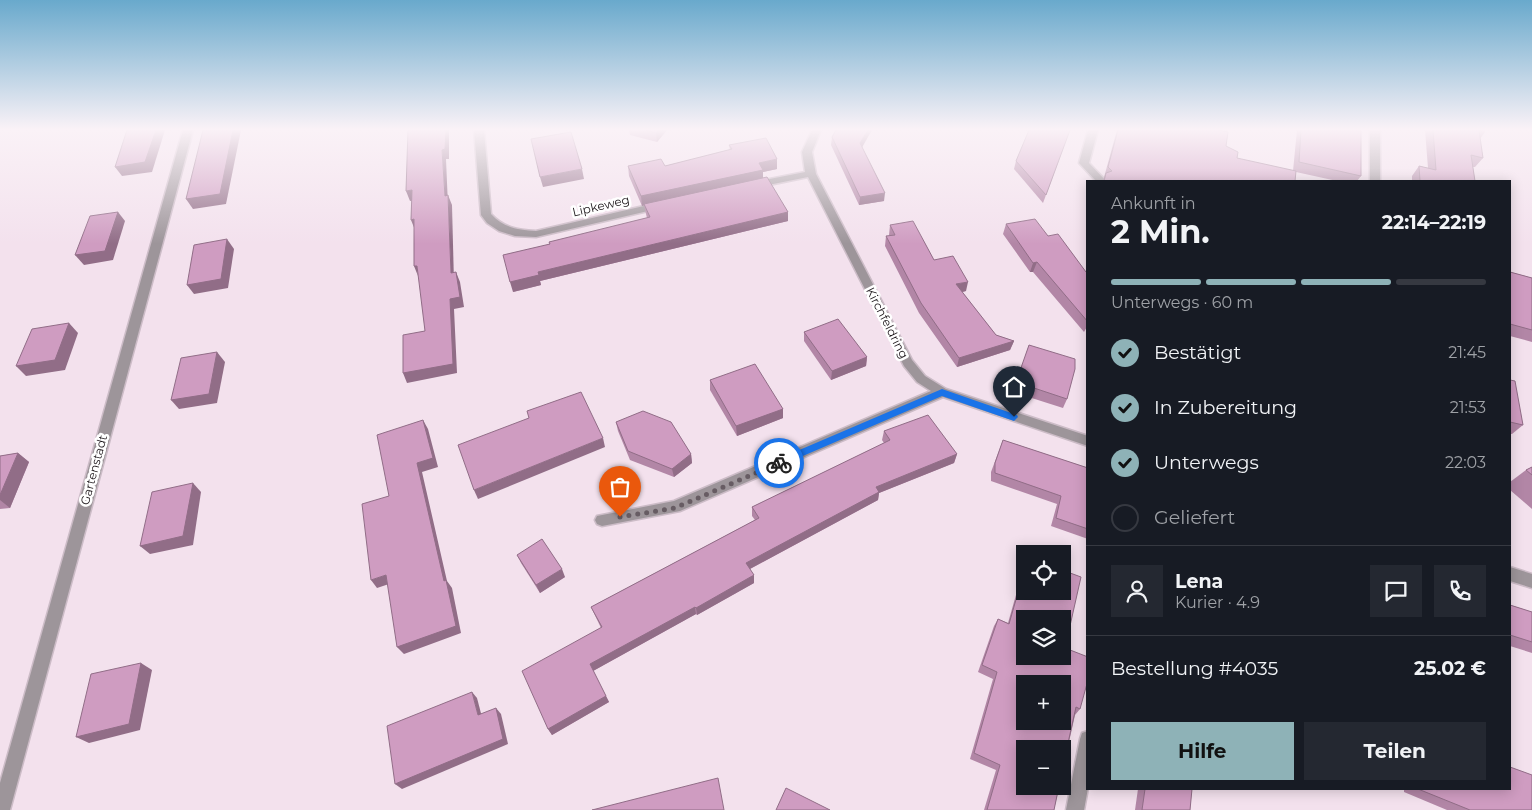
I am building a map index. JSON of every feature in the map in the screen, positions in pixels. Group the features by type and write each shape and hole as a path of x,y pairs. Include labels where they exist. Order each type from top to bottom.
{"street":[{"name":"Gartenstadt","path":"1,810 178,168"},
{"name":"Lipkeweg","path":"482,168 486,215 493,224 507,231 520,234 536,234 672,203"},
{"name":"Kirchfeldring","path":"809,168 908,363 922,379 942,392 1086,440"},
{"path":"1089,168 1100,180"},
{"path":"741,188 811,174"},
{"path":"602,520 675,508 942,392"},
{"path":"1511,574 1532,581"},
{"path":"1075,810 1086,750"}],"building":[{"path":"194,168 225,168 220,194 186,199"},
{"path":"407,168 443,168 445,196 448,195 451,273 456,272 460,297 450,299 453,364 403,373 403,335 425,331 417,266 414,266 414,219 411,220 412,190 406,191"},
{"path":"538,168 582,169 540,177"},
{"path":"629,168 762,168 763,170 641,196"},
{"path":"846,168 872,168 885,193 860,197"},
{"path":"1022,168 1056,168 1046,195"},
{"path":"1109,168 1281,168 1296,171 1295,180 1104,180 1106,173 1112,171"},
{"path":"1325,168 1361,168 1361,176"},
{"path":"1419,168 1436,170 1436,168 1473,168 1475,180 1420,180"},
{"path":"767,177 788,212 538,272 539,275 510,282 503,255 650,217 644,204"},
{"path":"118,212 105,251 75,255 90,216"},
{"path":"1035,219 1048,236 1058,234 1086,272 1086,320 1037,262 1033,263 1006,224"},
{"path":"913,221 934,260 953,256 968,282 956,284 996,335 1014,341 959,358 921,303 886,236 895,235 890,225"},
{"path":"227,239 221,279 187,285 194,245"},
{"path":"1511,272 1532,278 1532,330 1511,324"},
{"path":"838,319 867,357 832,371 804,332"},
{"path":"69,323 55,360 16,366 32,329"},
{"path":"1029,345 1075,359 1075,369 1067,399 1016,382"},
{"path":"217,352 209,394 171,400 181,358"},
{"path":"755,364 783,409 736,426 710,380"},
{"path":"1511,380 1515,381 1523,425 1511,422"},
{"path":"581,392 603,438 474,490 458,445 529,418 527,411"},
{"path":"643,411 671,422 691,454 672,469 628,451 616,422"},
{"path":"928,415 957,454 876,487 879,492 746,563 754,575 590,664 606,696 548,729 522,671 602,627 591,607 759,518 752,507 890,440 884,431"},
{"path":"423,420 433,458 417,463 456,626 397,647 386,575 371,580 362,504 389,496 377,435"},
{"path":"1003,440 1086,467 1086,528 1056,518 1061,496 995,473 995,463"},
{"path":"18,453 0,495 0,456"},
{"path":"1532,467 1532,475 1526,470"},
{"path":"193,483 183,536 140,546 152,492"},
{"path":"542,539 562,569 536,585 517,555"},
{"path":"1071,573 1081,577 1071,621 1071,610 1016,610 1016,665 1071,665 1071,650 1086,656 1086,687 1080,709 1076,707 1071,730 1071,675 1016,675 1016,730 1071,730 1069,740 1016,740 1016,795 1057,795 1054,810 987,810 1000,765 974,753 997,672 982,665 998,619 1009,624 1016,600 1071,600"},
{"path":"1511,605 1532,612 1532,642 1511,635"},
{"path":"141,663 129,724 76,737 91,674"},
{"path":"472,692 478,715 496,708 503,739 395,784 387,726"},
{"path":"1511,767 1532,775 1532,810 1470,810 1420,790 1511,790"},
{"path":"718,778 724,810 592,810"},
{"path":"786,788 830,810 776,810"},
{"path":"1145,790 1192,790 1190,810 1142,810"}],"way so far":[{"path":"620,517 675,508 779,463"}],"route":[{"path":"779,463 942,392 977,406 1014,417"}]}
